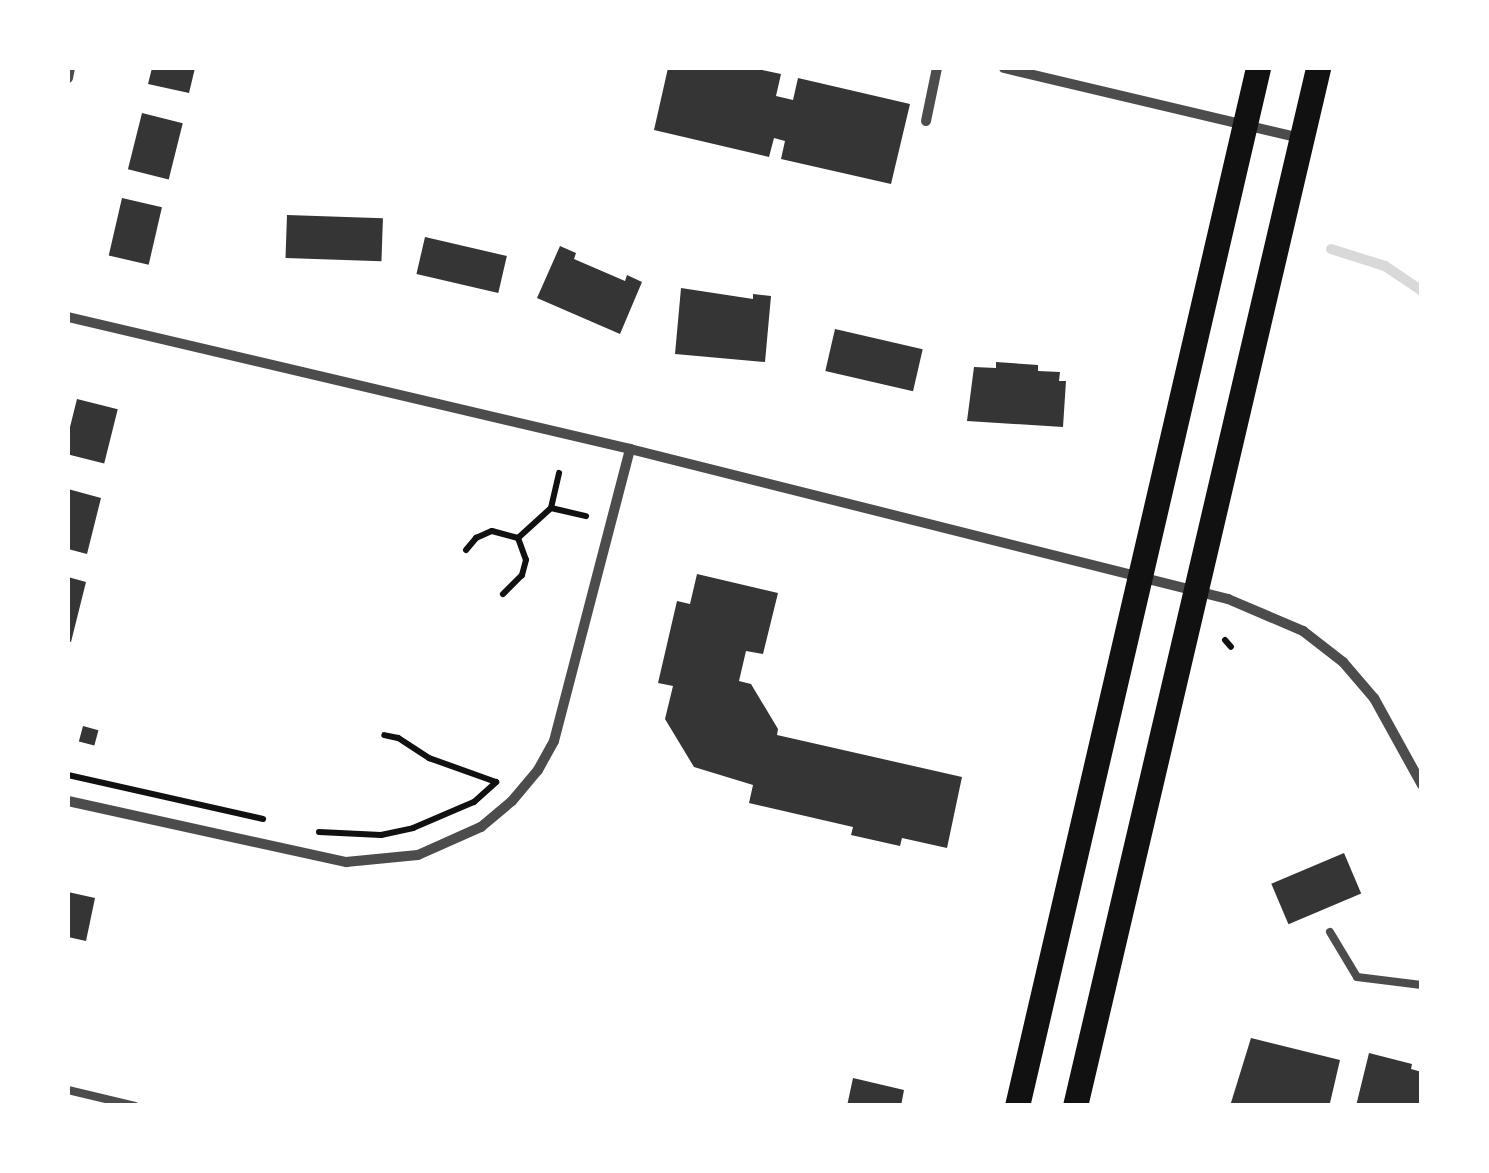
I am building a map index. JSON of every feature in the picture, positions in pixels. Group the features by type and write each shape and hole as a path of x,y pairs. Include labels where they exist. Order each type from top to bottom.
{"main road":[{"path":"1017,1106 1258,68"},
{"path":"1075,1106 1318,68"}],"street":[{"path":"68,78 70,68"},
{"path":"926,121 936,68"},
{"path":"1004,68 1302,138"},
{"path":"68,317 1196,589 1303,631 1343,662 1374,698 1422,785"},
{"path":"68,800 346,862 418,855 481,827 512,801 538,770 554,741 630,450"}],"lane":[{"path":"1330,932 1357,977 1422,985"},
{"path":"68,1090 135,1106"}],"path":[{"path":"518,538 551,508 559,473"},
{"path":"551,508 586,516"},
{"path":"466,550 476,538 492,531 518,538"},
{"path":"502,594 522,575 526,560 518,538"},
{"path":"303,828 352,836 413,828 474,802 496,782 430,758 398,738 384,735"},
{"path":"68,775 266,820"}],"building":[{"path":"152,68 195,68 189,93 148,84"},
{"path":"668,68 753,68 781,74 776,96 793,100 798,78 910,104 891,184 781,159 785,141 774,138 769,157 654,130"},
{"path":"142,113 183,123 169,179 128,169"},
{"path":"122,198 162,207 149,265 109,255"},
{"path":"287,215 383,218 381,261 285,258"},
{"path":"425,237 507,256 498,293 416,274"},
{"path":"560,246 576,253 574,259 625,281 627,275 642,282 620,334 537,298"},
{"path":"681,288 753,299 753,294 771,296 765,362 675,354"},
{"path":"835,329 923,349 913,391 825,371"},
{"path":"996,362 1038,365 1038,371 1060,372 1059,381 1066,381 1063,427 967,421 974,367 996,368"},
{"path":"77,399 118,409 104,463 68,454 68,435"},
{"path":"68,489 101,498 87,554 68,549"},
{"path":"697,574 778,593 763,654 746,651 739,681 751,684 778,729 777,735 962,777 947,848 902,838 900,846 851,835 853,827 749,803 753,785 694,767 665,719 673,686 658,683 677,601 690,604"},
{"path":"68,577 86,582 71,642 68,641"},
{"path":"83,726 98,730 94,746 79,741"},
{"path":"1344,853 1361,894 1288,924 1271,884"},
{"path":"68,892 95,898 86,941 68,937"},
{"path":"1251,1038 1340,1060 1330,1103 1230,1106"},
{"path":"1369,1053 1412,1064 1411,1069 1422,1072 1422,1106 1356,1106"},
{"path":"853,1078 904,1090 901,1106 847,1106"}],"waterway":[{"path":"1331,249 1385,266 1422,291"}]}
